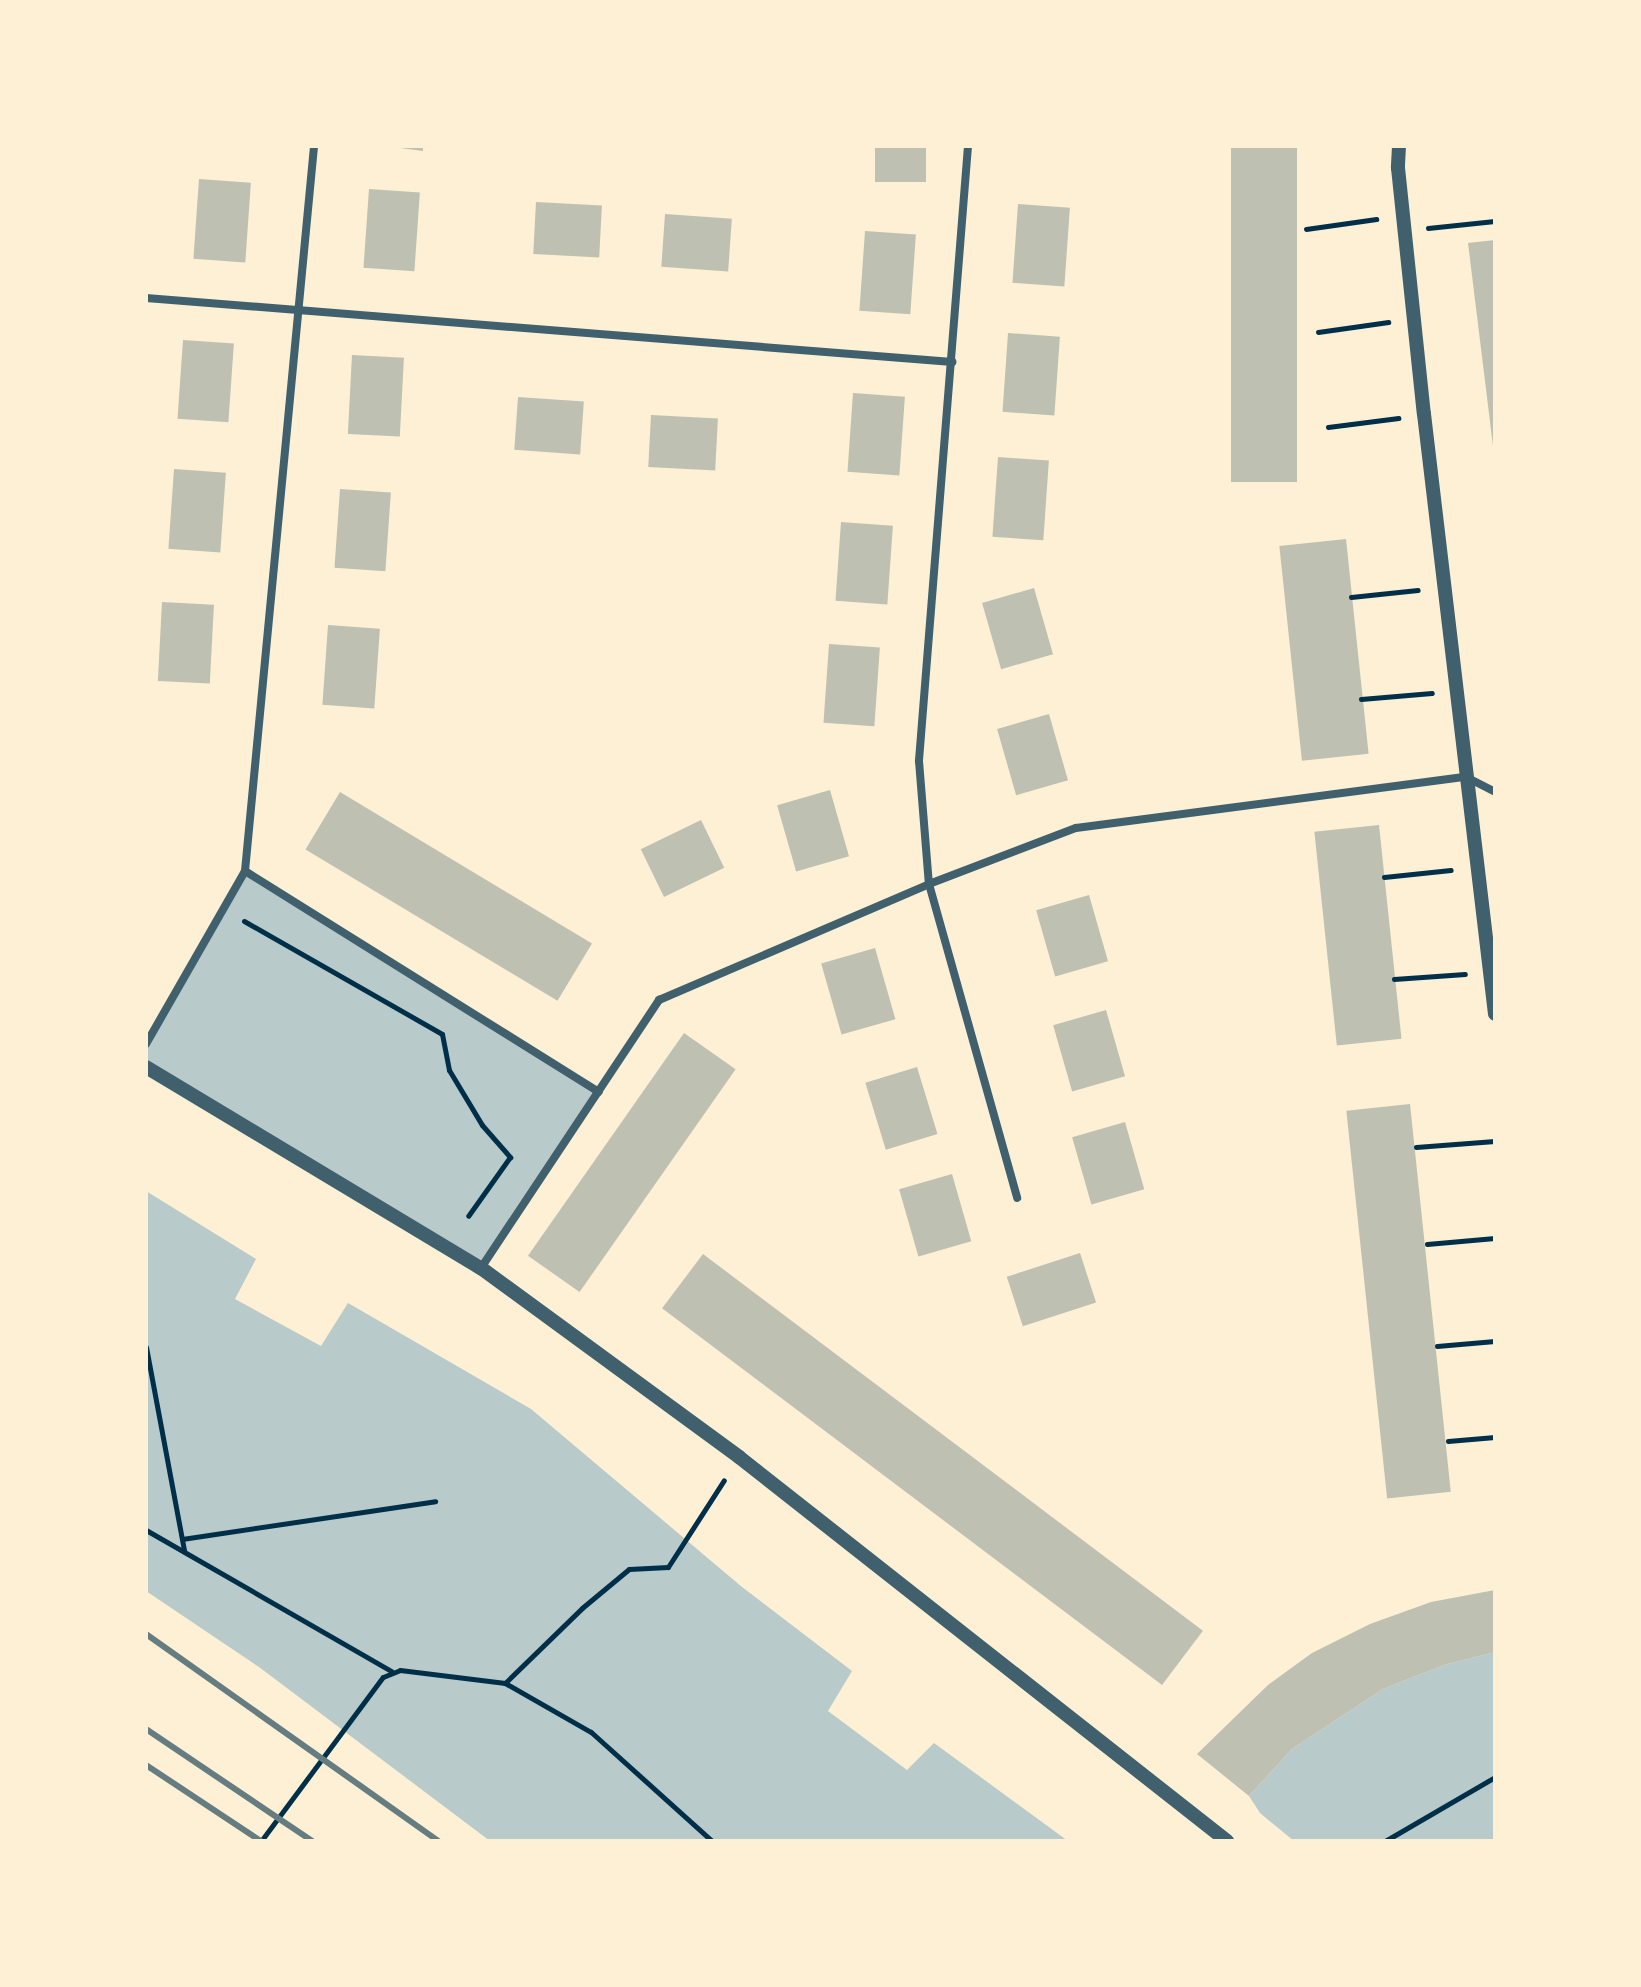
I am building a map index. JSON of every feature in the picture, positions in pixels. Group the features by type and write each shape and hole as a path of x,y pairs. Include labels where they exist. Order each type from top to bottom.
{"street":[{"path":"146,1044 245,871 314,146"},
{"path":"968,146 919,761 929,884 1017,1198"},
{"path":"1399,146 1402,215 1413,319 1495,1014"},
{"path":"146,298 952,362"},
{"path":"481,1268 659,1000 929,884 1076,828 1466,777 1495,792"},
{"path":"245,871 599,1092"},
{"path":"146,1067 481,1268 739,1457 1227,1841"}],"path":[{"path":"1306,229 1402,215"},
{"path":"1404,231 1495,221"},
{"path":"1318,332 1413,319"},
{"path":"1328,427 1424,414"},
{"path":"1351,597 1444,588"},
{"path":"1361,699 1456,690"},
{"path":"1384,877 1476,868"},
{"path":"223,909 442,1034 449,1070 482,1125 510,1157 468,1216"},
{"path":"1394,979 1489,972"},
{"path":"1416,1147 1495,1141"},
{"path":"1427,1244 1495,1238"},
{"path":"1437,1346 1495,1341"},
{"path":"146,1347 184,1551"},
{"path":"1448,1441 1495,1437"},
{"path":"505,1683 582,1608 629,1569 668,1567 739,1457"},
{"path":"182,1539 435,1501"},
{"path":"146,1530 391,1671 505,1683 591,1732 712,1841"},
{"path":"261,1841 365,1700 391,1671"},
{"path":"1385,1841 1495,1777"}],"shaded area":[{"path":"245,871 599,1092 481,1268 146,1067 146,1044"},
{"path":"146,1191 256,1259 235,1299 321,1346 348,1303 531,1409 742,1587 852,1671 828,1711 907,1770 934,1743 1068,1841 490,1841 259,1667 146,1591"},
{"path":"1495,1652 1495,1841 1294,1841 1260,1813 1249,1796 1292,1749 1383,1689 1444,1665"}],"building":[{"path":"385,146 423,146 423,151"},
{"path":"875,146 926,146 926,182 875,182"},
{"path":"1231,146 1297,146 1297,482 1231,482"},
{"path":"199,179 251,183 245,262 193,259"},
{"path":"369,189 420,193 414,271 363,268"},
{"path":"536,202 602,205 599,257 533,254"},
{"path":"1018,204 1070,208 1064,286 1012,283"},
{"path":"665,214 732,219 728,272 661,267"},
{"path":"865,231 916,235 910,314 859,311"},
{"path":"1495,240 1495,446 1493,446 1468,243"},
{"path":"1008,333 1060,337 1054,415 1002,412"},
{"path":"183,340 234,344 228,422 177,419"},
{"path":"352,355 404,358 400,437 348,434"},
{"path":"853,393 905,397 899,475 847,472"},
{"path":"518,397 584,402 580,454 514,450"},
{"path":"651,415 718,419 715,470 648,467"},
{"path":"998,457 1049,461 1043,540 992,537"},
{"path":"174,469 226,473 220,552 168,549"},
{"path":"340,489 391,493 385,571 334,568"},
{"path":"841,522 893,526 887,604 835,601"},
{"path":"1346,539 1369,754 1302,761 1279,546"},
{"path":"1034,588 1053,654 1001,669 982,603"},
{"path":"162,602 214,605 210,684 158,681"},
{"path":"328,625 380,629 374,708 322,705"},
{"path":"829,644 880,648 874,726 823,723"},
{"path":"1049,714 1068,780 1016,795 997,729"},
{"path":"830,790 849,856 796,871 777,805"},
{"path":"340,792 592,943 557,1001 305,849"},
{"path":"701,820 724,868 664,897 641,849"},
{"path":"1379,825 1401,1039 1337,1046 1314,832"},
{"path":"1089,895 1108,961 1055,976 1036,910"},
{"path":"875,948 895,1019 842,1035 821,963"},
{"path":"1106,1010 1125,1076 1072,1091 1053,1025"},
{"path":"684,1033 736,1069 580,1292 528,1256"},
{"path":"917,1067 937,1134 886,1150 865,1083"},
{"path":"1410,1104 1451,1492 1387,1499 1346,1111"},
{"path":"1125,1122 1144,1189 1091,1204 1072,1137"},
{"path":"952,1174 971,1241 918,1256 899,1189"},
{"path":"1080,1253 1096,1302 1023,1326 1007,1277"},
{"path":"703,1254 1203,1631 1162,1685 662,1308"},
{"path":"1495,1590 1495,1652 1444,1665 1383,1689 1292,1749 1249,1796 1197,1754 1268,1685 1312,1653 1370,1624 1431,1602"}],"railway":[{"path":"146,1634 438,1841"},
{"path":"146,1729 312,1841"},
{"path":"146,1765 261,1841"}]}
